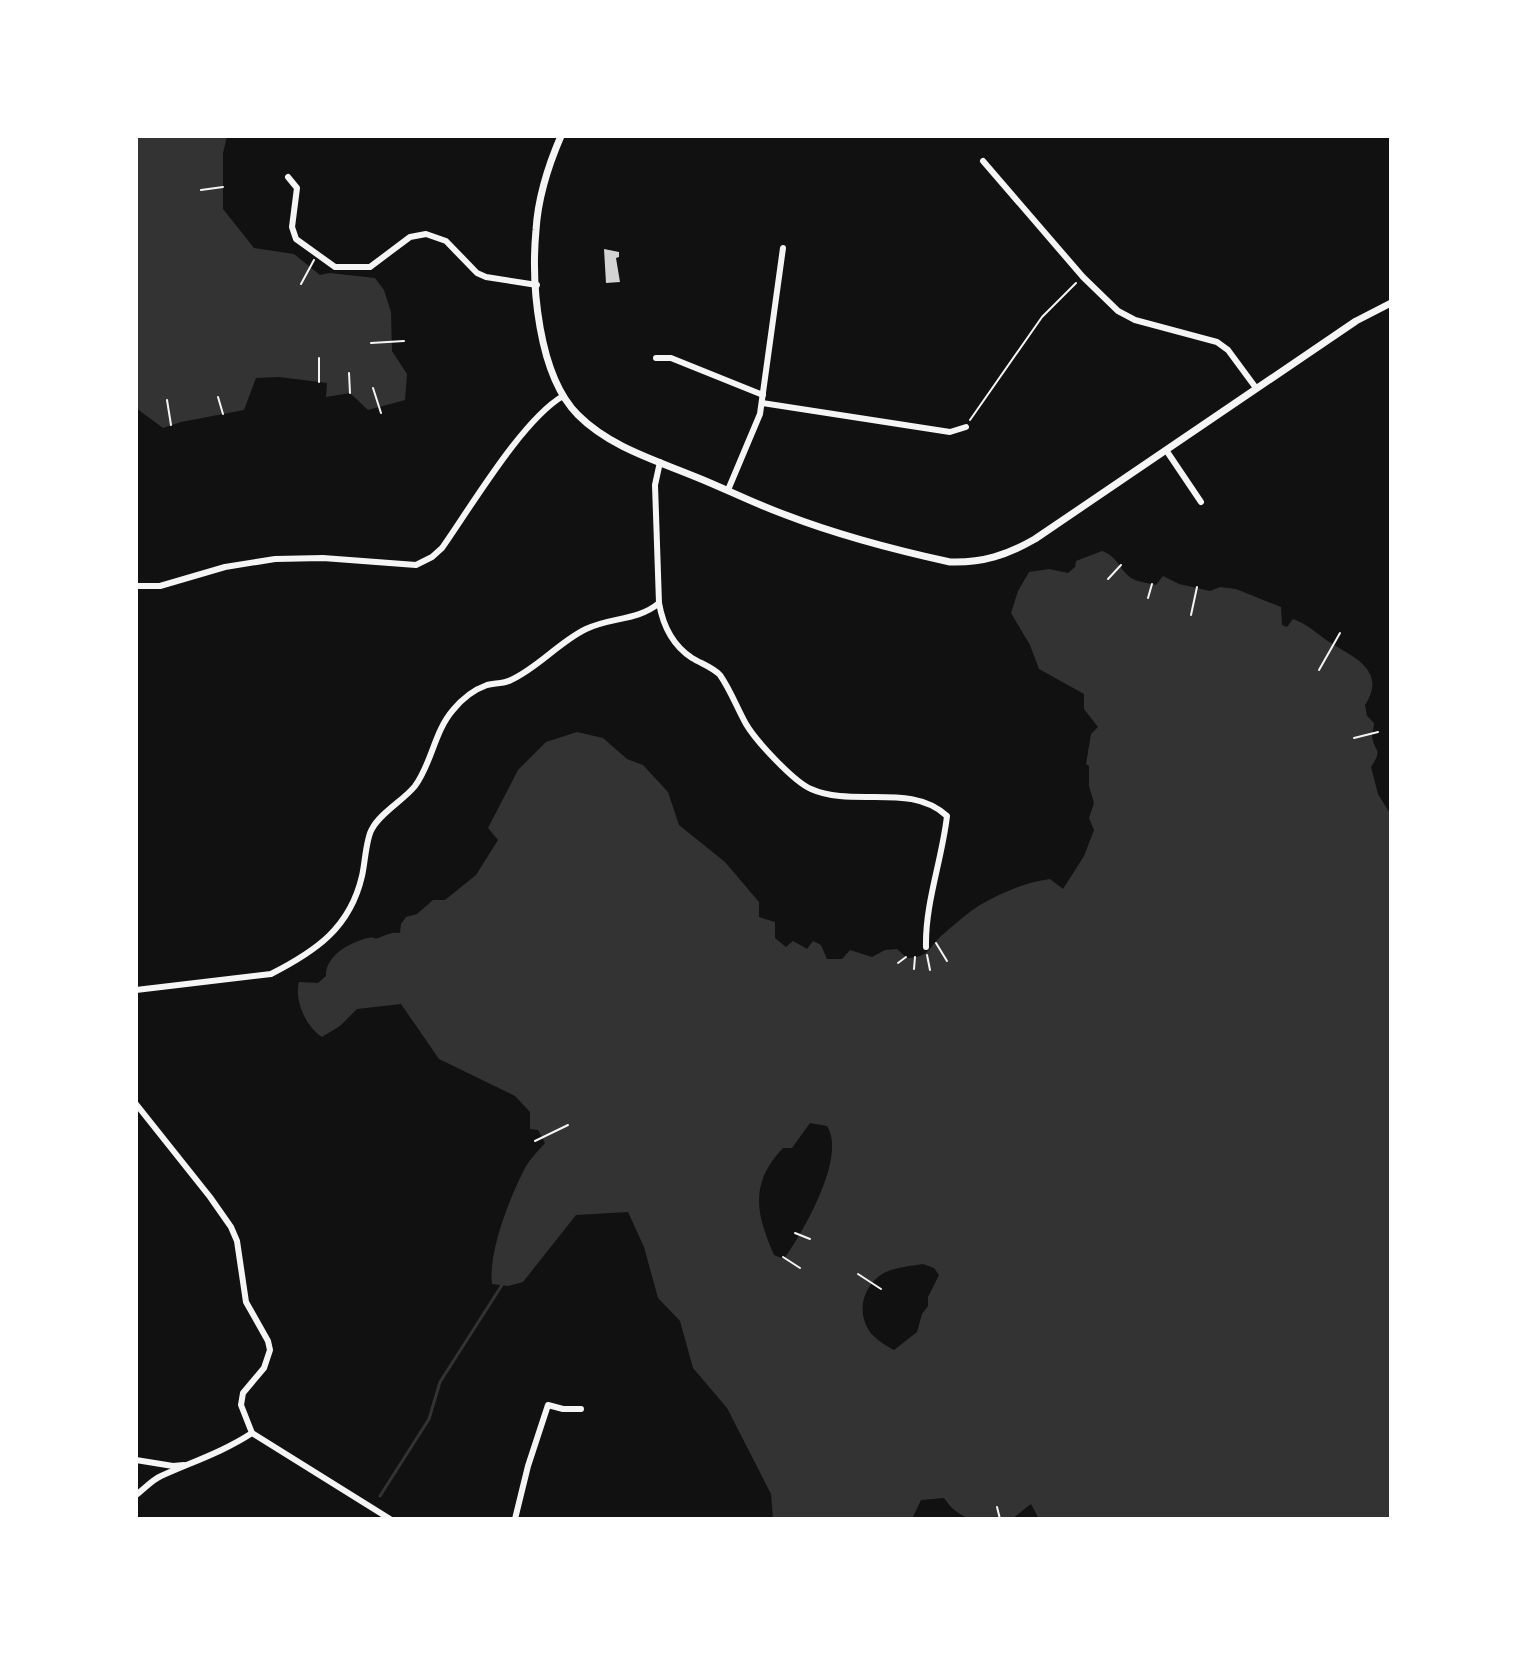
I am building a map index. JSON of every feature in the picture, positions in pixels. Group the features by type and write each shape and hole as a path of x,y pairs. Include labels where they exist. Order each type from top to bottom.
{"street":[{"path":"561,136 549,166 539,207 536,229 537,285 545,354 555,382 576,413 595,430 627,449 790,517 943,560 969,562 998,557 1035,539 1356,321 1391,303"},
{"path":"983,161 1104,300 1135,320 1217,342 1228,350 1256,388"},
{"path":"288,177 297,188 292,227 296,239 335,267 370,267 410,237 426,234 446,241 477,273 537,285"},
{"path":"728,490 758,421 783,248"},
{"path":"656,358 671,358 762,399 950,432 966,427"},
{"path":"136,586 160,586 225,567 275,559 323,558 416,565 442,548 504,459 543,411 563,396"},
{"path":"1166,450 1201,502"},
{"path":"660,462 654,497 659,603 662,620 674,642 692,658 720,675 756,738 808,789 834,797 904,798 932,806 947,816 943,848 925,924 926,950"},
{"path":"136,990 271,974 332,935 345,920 357,897 371,829 415,786 442,725 460,702 473,691 508,681 536,667 586,629 612,620 626,619 651,610 659,603"},
{"path":"136,1104 210,1197 237,1241 246,1302 270,1350 264,1368 243,1393 241,1405 252,1433 390,1519"},
{"path":"515,1519 528,1466 551,1396"},
{"path":"548,1405 581,1409"},
{"path":"136,1495 158,1476 227,1449 252,1433"},
{"path":"136,1460 173,1466 189,1464"}],"path":[{"path":"201,190 223,187"},
{"path":"301,284 315,259"},
{"path":"966,427 1042,317 1083,277"},
{"path":"371,343 404,341"},
{"path":"319,358 319,382"},
{"path":"349,373 350,393"},
{"path":"373,388 381,413"},
{"path":"218,397 223,414"},
{"path":"167,400 171,425"},
{"path":"1108,579 1121,565"},
{"path":"1148,598 1152,584"},
{"path":"1191,615 1197,587"},
{"path":"1319,670 1340,633"},
{"path":"1354,738 1378,732"},
{"path":"936,943 947,961"},
{"path":"926,950 930,970"},
{"path":"898,963 906,957"},
{"path":"914,969 915,957"},
{"path":"535,1141 568,1125"},
{"path":"795,1233 810,1239"},
{"path":"783,1257 800,1268"},
{"path":"858,1274 881,1289"},
{"path":"997,1507 1000,1519"}],"shaded area":[{"path":"136,136 227,136 223,153 223,209 254,248 294,254 320,275 330,273 375,278 384,290 391,312 392,351 407,374 405,400 368,410 350,393 326,397 327,383 279,377 256,378 244,410 163,428 136,408"},
{"path":"1102,551 1111,556 1131,578 1140,581 1156,585 1163,576 1179,584 1210,591 1220,587 1236,589 1281,607 1282,625 1287,627 1293,619 1303,624 1358,660 1370,674 1371,693 1365,705 1367,716 1374,723 1372,736 1378,753 1371,767 1378,794 1391,815 1391,1519 1039,1519 1031,1504 1012,1519 982,1520 958,1513 944,1498 921,1500 912,1519 773,1519 771,1494 727,1408 693,1368 680,1321 658,1298 644,1247 628,1212 576,1215 523,1282 508,1286 492,1284 493,1256 507,1209 525,1168 545,1143 538,1130 530,1129 530,1112 515,1096 439,1059 401,1004 357,1009 340,1026 322,1037 306,1020 300,1005 299,982 318,983 326,976 330,962 340,951 361,940 400,933 406,917 417,914 433,900 445,900 476,875 498,840 488,828 518,770 546,742 577,732 603,738 627,759 643,765 668,792 679,825 725,862 759,902 759,917 775,922 775,938 786,947 793,941 807,949 813,941 821,945 827,959 842,959 850,950 872,957 885,950 897,949 907,958 920,956 975,908 1005,892 1050,879 1063,889 1084,856 1094,830 1089,818 1094,803 1089,786 1089,766 1086,764 1091,734 1098,727 1084,709 1084,694 1039,669 1030,645 1011,613 1018,591 1029,572 1049,569 1068,573 1075,567 1076,561","holes":["810,1123 827,1126 832,1140 831,1156 820,1194 784,1259 774,1255 763,1226 760,1187 772,1161 783,1148 792,1148","923,1264 934,1268 939,1275 917,1332 894,1350 868,1329 863,1317 863,1302 869,1287 879,1276 899,1268"]}],"building":[{"path":"604,249 619,252 616,258 620,282 606,283"}],"waterway":[{"path":"380,1496 429,1419 440,1382 502,1285"}]}
